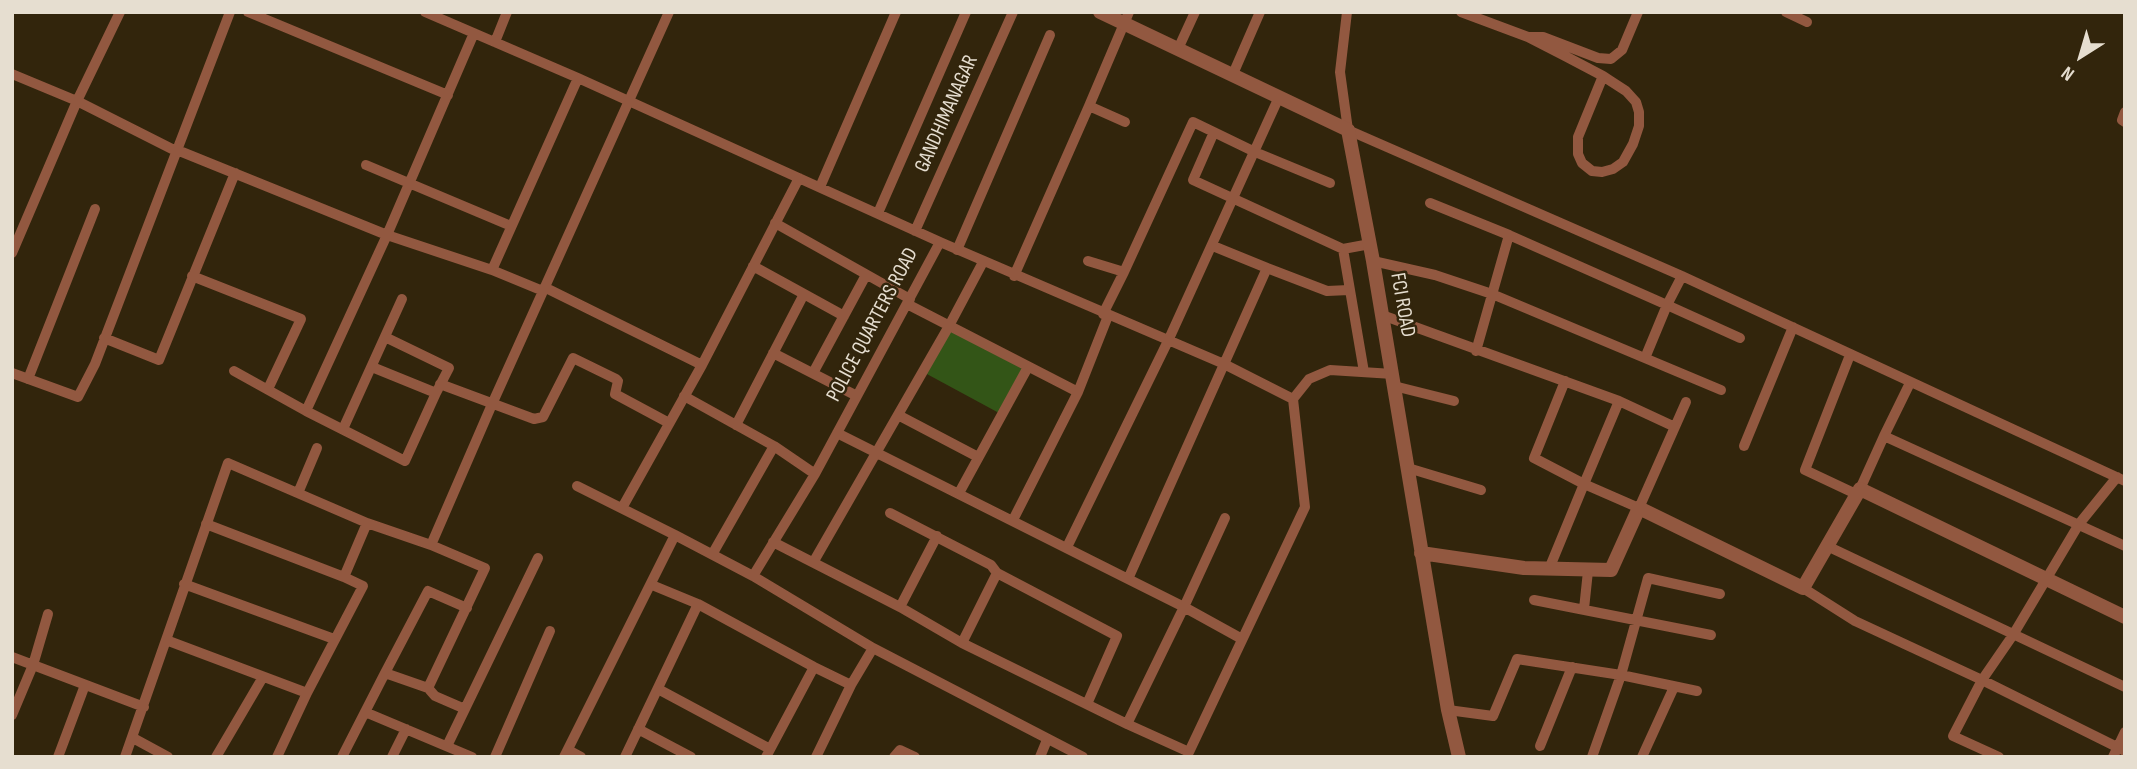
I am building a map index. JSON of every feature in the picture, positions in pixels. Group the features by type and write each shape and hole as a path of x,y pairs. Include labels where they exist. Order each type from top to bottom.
{"street":[{"path":"12,253 120,12"},
{"path":"12,373 78,397 95,364 230,12"},
{"path":"248,12 447,94"},
{"name":"POLICE QUARTERS ROAD","path":"425,12 578,78 940,242 815,474 753,576"},
{"path":"495,42 507,12"},
{"path":"430,545 669,12"},
{"path":"820,187 896,12"},
{"path":"878,214 965,12"},
{"name":"GANDHIMANAGAR","path":"915,231 1013,12"},
{"path":"1100,12 1126,17 1178,49 1348,131 1682,276 2121,479 2079,524 2014,635 1982,680 1953,736 1999,757"},
{"path":"1178,49 1195,12"},
{"path":"1233,74 1260,12"},
{"path":"1347,12 1340,72 1348,131"},
{"path":"1461,12 1528,37 1603,76 1626,91 1636,102 1639,126 1623,162 1602,173 1592,171 1582,163 1578,154 1578,137 1603,76"},
{"path":"1528,37 1543,37 1598,58 1611,58 1622,50 1638,12"},
{"path":"1786,12 1807,22"},
{"path":"1014,275 1126,17"},
{"path":"306,411 387,235 474,33"},
{"path":"957,250 1050,35"},
{"path":"12,74 78,101 177,150 387,235 545,289 702,365"},
{"path":"492,270 578,78"},
{"path":"1066,547 1213,246 1279,97"},
{"path":"1089,106 1125,122"},
{"path":"2125,112 2122,120 2125,122"},
{"path":"1013,520 1078,392 1106,315 1193,122 1255,152 1330,183"},
{"name":"FCI ROAD","path":"1348,131 1394,380 1448,710 1459,757"},
{"path":"1214,132 1193,180 1343,250 1370,244"},
{"path":"366,166 511,226"},
{"path":"104,338 159,360 235,173"},
{"path":"622,508 702,365 799,178"},
{"path":"1430,203 1509,235 1740,338"},
{"path":"28,379 95,209"},
{"path":"775,223 949,326 1078,392"},
{"path":"1476,351 1509,235"},
{"path":"940,242 1224,364 1293,399"},
{"path":"1213,246 1327,291 1349,289"},
{"path":"1343,250 1364,372"},
{"path":"1088,261 1125,272"},
{"path":"1373,261 1436,275 1492,294 1721,390"},
{"path":"814,561 983,262"},
{"path":"753,266 844,316"},
{"path":"1128,579 1267,268"},
{"path":"813,373 866,275"},
{"path":"192,276 301,319 268,390"},
{"path":"1645,358 1682,276"},
{"path":"736,425 803,294"},
{"path":"343,429 402,299"},
{"path":"1382,315 1619,401 1675,427"},
{"path":"1744,446 1793,327"},
{"path":"234,371 405,461 449,368 385,337"},
{"path":"773,353 858,396"},
{"path":"1850,355 1805,470 1858,492 2125,617"},
{"path":"372,367 438,389 493,402 534,419 543,417 573,358 616,379 618,381 615,394 669,423"},
{"path":"959,493 1028,367"},
{"path":"773,542 814,561 962,643 1188,754 1305,507 1293,399 1310,379 1330,370 1364,372 1454,401"},
{"path":"1565,381 1534,458 1803,588 1855,621 1982,680 2118,752 2125,732"},
{"path":"1803,588 1858,492 1910,383"},
{"path":"684,396 774,446 815,474"},
{"path":"1549,569 1619,401"},
{"path":"1421,553 1524,568 1611,570 1686,402"},
{"path":"898,415 978,457"},
{"path":"837,433 1013,520 1242,639"},
{"path":"1884,436 2125,545"},
{"path":"713,553 774,446"},
{"path":"298,493 317,448"},
{"path":"125,757 228,463 366,523 485,568 428,688"},
{"path":"1408,468 1481,490"},
{"path":"577,486 713,553 873,648 1083,757"},
{"path":"890,513 991,565 998,573 1117,636 1087,704"},
{"path":"1127,724 1225,518"},
{"path":"344,577 366,523"},
{"path":"206,524 363,586 307,693 280,756"},
{"path":"581,757 566,753 675,535"},
{"path":"900,607 937,536"},
{"path":"1827,547 2125,687"},
{"path":"447,746 538,558"},
{"path":"1584,609 1588,570"},
{"path":"962,643 998,573"},
{"path":"1592,757 1621,675 1648,578 1720,594"},
{"path":"184,584 334,639"},
{"path":"652,585 698,604 851,685"},
{"path":"342,757 428,591 467,608"},
{"path":"1534,600 1710,635"},
{"path":"625,757 698,604"},
{"path":"12,715 33,665 48,614"},
{"path":"495,757 550,631"},
{"path":"166,640 307,693"},
{"path":"816,757 851,685 873,648"},
{"path":"12,657 144,707"},
{"path":"1448,710 1493,716 1517,659 1621,675 1697,691"},
{"path":"657,689 768,753 814,667"},
{"path":"1540,746 1572,667"},
{"path":"385,673 428,688 435,696 465,709"},
{"path":"216,757 263,677"},
{"path":"58,757 85,685"},
{"path":"1642,757 1674,687"},
{"path":"365,712 472,757"},
{"path":"392,757 406,729"},
{"path":"638,730 691,757"},
{"path":"133,738 168,757"},
{"path":"1040,757 1047,740"},
{"path":"894,757 900,750 915,757"}],"green space":[{"path":"949,329 1025,368 999,413 925,373"}]}
